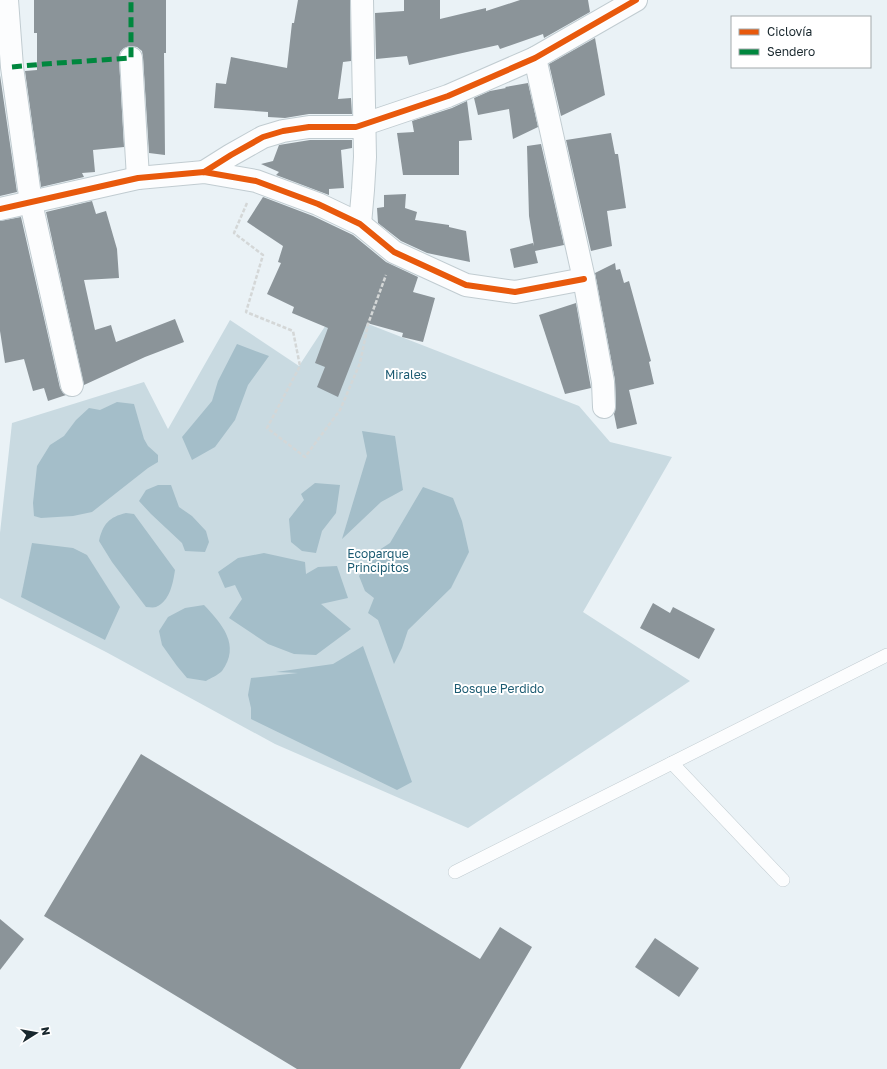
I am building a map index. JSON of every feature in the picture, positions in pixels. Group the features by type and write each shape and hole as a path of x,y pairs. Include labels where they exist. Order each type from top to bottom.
{"street":[{"path":"7,0 12,67 31,203 72,385"},
{"path":"360,224 364,164 362,0"},
{"path":"204,172 264,137 283,131 310,127 340,128 363,125 448,96 535,58 636,0"},
{"path":"131,58 138,178"},
{"path":"535,58 584,279 603,382 604,407"},
{"path":"0,209 138,178 204,172 256,181 318,204 360,224 394,252 466,285 515,292 584,279"}],"lane":[{"path":"456,872 887,655"},
{"path":"672,763 784,880"}],"path":[{"path":"256,181 234,233 263,255 246,312 293,331 300,366 267,428 306,457 340,410 360,363 368,324 394,252"}],"green space":[{"name":"Ecoparque Principitos","path":"337,308 368,324 579,406 610,442 672,457 583,612 690,681 468,828 275,744 106,652 0,598 0,533 12,423 144,382 168,429 230,320 299,366"}],"water":[{"path":"237,344 269,356 248,385 235,420 215,447 192,460 182,437 212,401 218,381"},
{"path":"117,402 134,404 144,439 148,446 158,455 158,462 148,468 92,512 73,516 41,518 34,516 33,503 37,466 50,445 64,436 76,420 89,408 100,410"},
{"path":"362,431 395,436 403,490 381,502 342,539 367,456"},
{"path":"315,483 340,485 336,513 322,531 316,553 302,551 291,542 289,519 304,500 301,494"},
{"path":"158,485 171,485 179,507 192,516 206,531 209,542 205,552 185,551 182,543 139,501 146,490"},
{"path":"423,487 453,498 462,521 469,552 451,588 408,630 402,648 394,664 378,620 368,613 374,598 365,591 359,576 373,554 390,543"},
{"path":"126,513 134,514 175,570 172,586 168,596 165,601 156,607 146,607 112,562 99,541 108,522 115,517"},
{"path":"32,543 73,548 87,555 120,607 105,640 21,597"},
{"path":"264,553 305,562 306,574 318,567 337,566 348,598 321,604 351,629 316,655 294,654 268,644 229,618 242,599 235,585 225,588 218,572 238,558"},
{"path":"204,605 223,627 227,635 230,652 222,671 206,681 187,678 162,645 159,631 168,617 185,608"},
{"path":"363,646 412,782 397,790 251,719 251,708 248,695 251,678 298,673 276,672 333,664"}],"building":[{"path":"34,0 166,0 166,53 164,53 165,155 149,153 142,51 137,47 130,46 124,48 120,52 119,59 124,147 93,150 95,172 82,173 84,177 41,187 25,71 37,70 37,33 34,33"},
{"path":"298,0 350,0 351,61 343,62 338,99 351,98 352,114 309,114 285,118 268,117 268,112 214,108 216,83 226,84 231,57 287,68 292,23 294,23"},
{"path":"404,0 440,0 440,19 486,8 486,11 520,0 588,0 590,12 544,38 543,34 500,49 498,45 409,65 407,56 376,59 375,13 404,11"},
{"path":"595,38 605,95 561,116 549,64"},
{"path":"0,75 17,192 0,196"},
{"path":"528,83 538,127 513,139 509,109 478,115 474,98 490,91"},
{"path":"467,101 472,140 459,141 459,175 403,175 397,133 414,132 412,121 452,108"},
{"path":"611,133 615,154 618,154 626,208 607,211 612,246 591,251 566,140"},
{"path":"310,140 352,140 352,148 341,150 344,188 329,189 329,195 276,175 279,172 261,164 273,161 279,145"},
{"path":"541,144 564,245 535,251 538,263 514,268 510,249 533,243 534,246 529,216 527,146"},
{"path":"406,194 405,208 417,212 415,220 449,225 449,227 466,231 470,262 427,253 401,241 378,223 377,208 384,207 384,195"},
{"path":"263,197 313,216 353,235 386,262 418,277 413,292 435,298 423,342 402,337 403,333 367,323 338,397 317,387 325,367 315,363 328,328 292,313 294,307 267,294 281,263 278,262 283,246 247,222"},
{"path":"92,201 96,214 106,211 117,249 119,278 84,280 95,330 111,325 116,342 175,319 184,342 145,357 84,385 46,212"},
{"path":"21,217 60,388 66,395 48,401 44,388 33,391 24,359 5,363 0,331 0,221"},
{"path":"615,263 616,270 620,269 624,283 629,281 651,361 649,362 654,384 629,390 637,424 617,429 614,414 616,406 615,380 595,273"},
{"path":"576,303 591,388 565,394 539,315"},
{"path":"653,603 670,613 673,607 715,629 699,659 640,628"},
{"path":"141,754 480,959 500,927 532,947 460,1069 297,1069 44,916"},
{"path":"0,919 24,939 0,970"},
{"path":"655,938 699,968 679,997 635,967"}],"marked path":[{"path":"12,67 131,58 131,0"}],"cycle path":[{"path":"204,172 263,137 283,131 309,127 356,127 448,96 535,58 636,0"},
{"path":"0,209 138,178 204,172 256,181 318,204 360,224 394,252 466,285 515,292 584,279"}],"park label":[{"name":"Mirales","path":"406,375"},
{"name":"Bosque Perdido","path":"499,689"}]}
